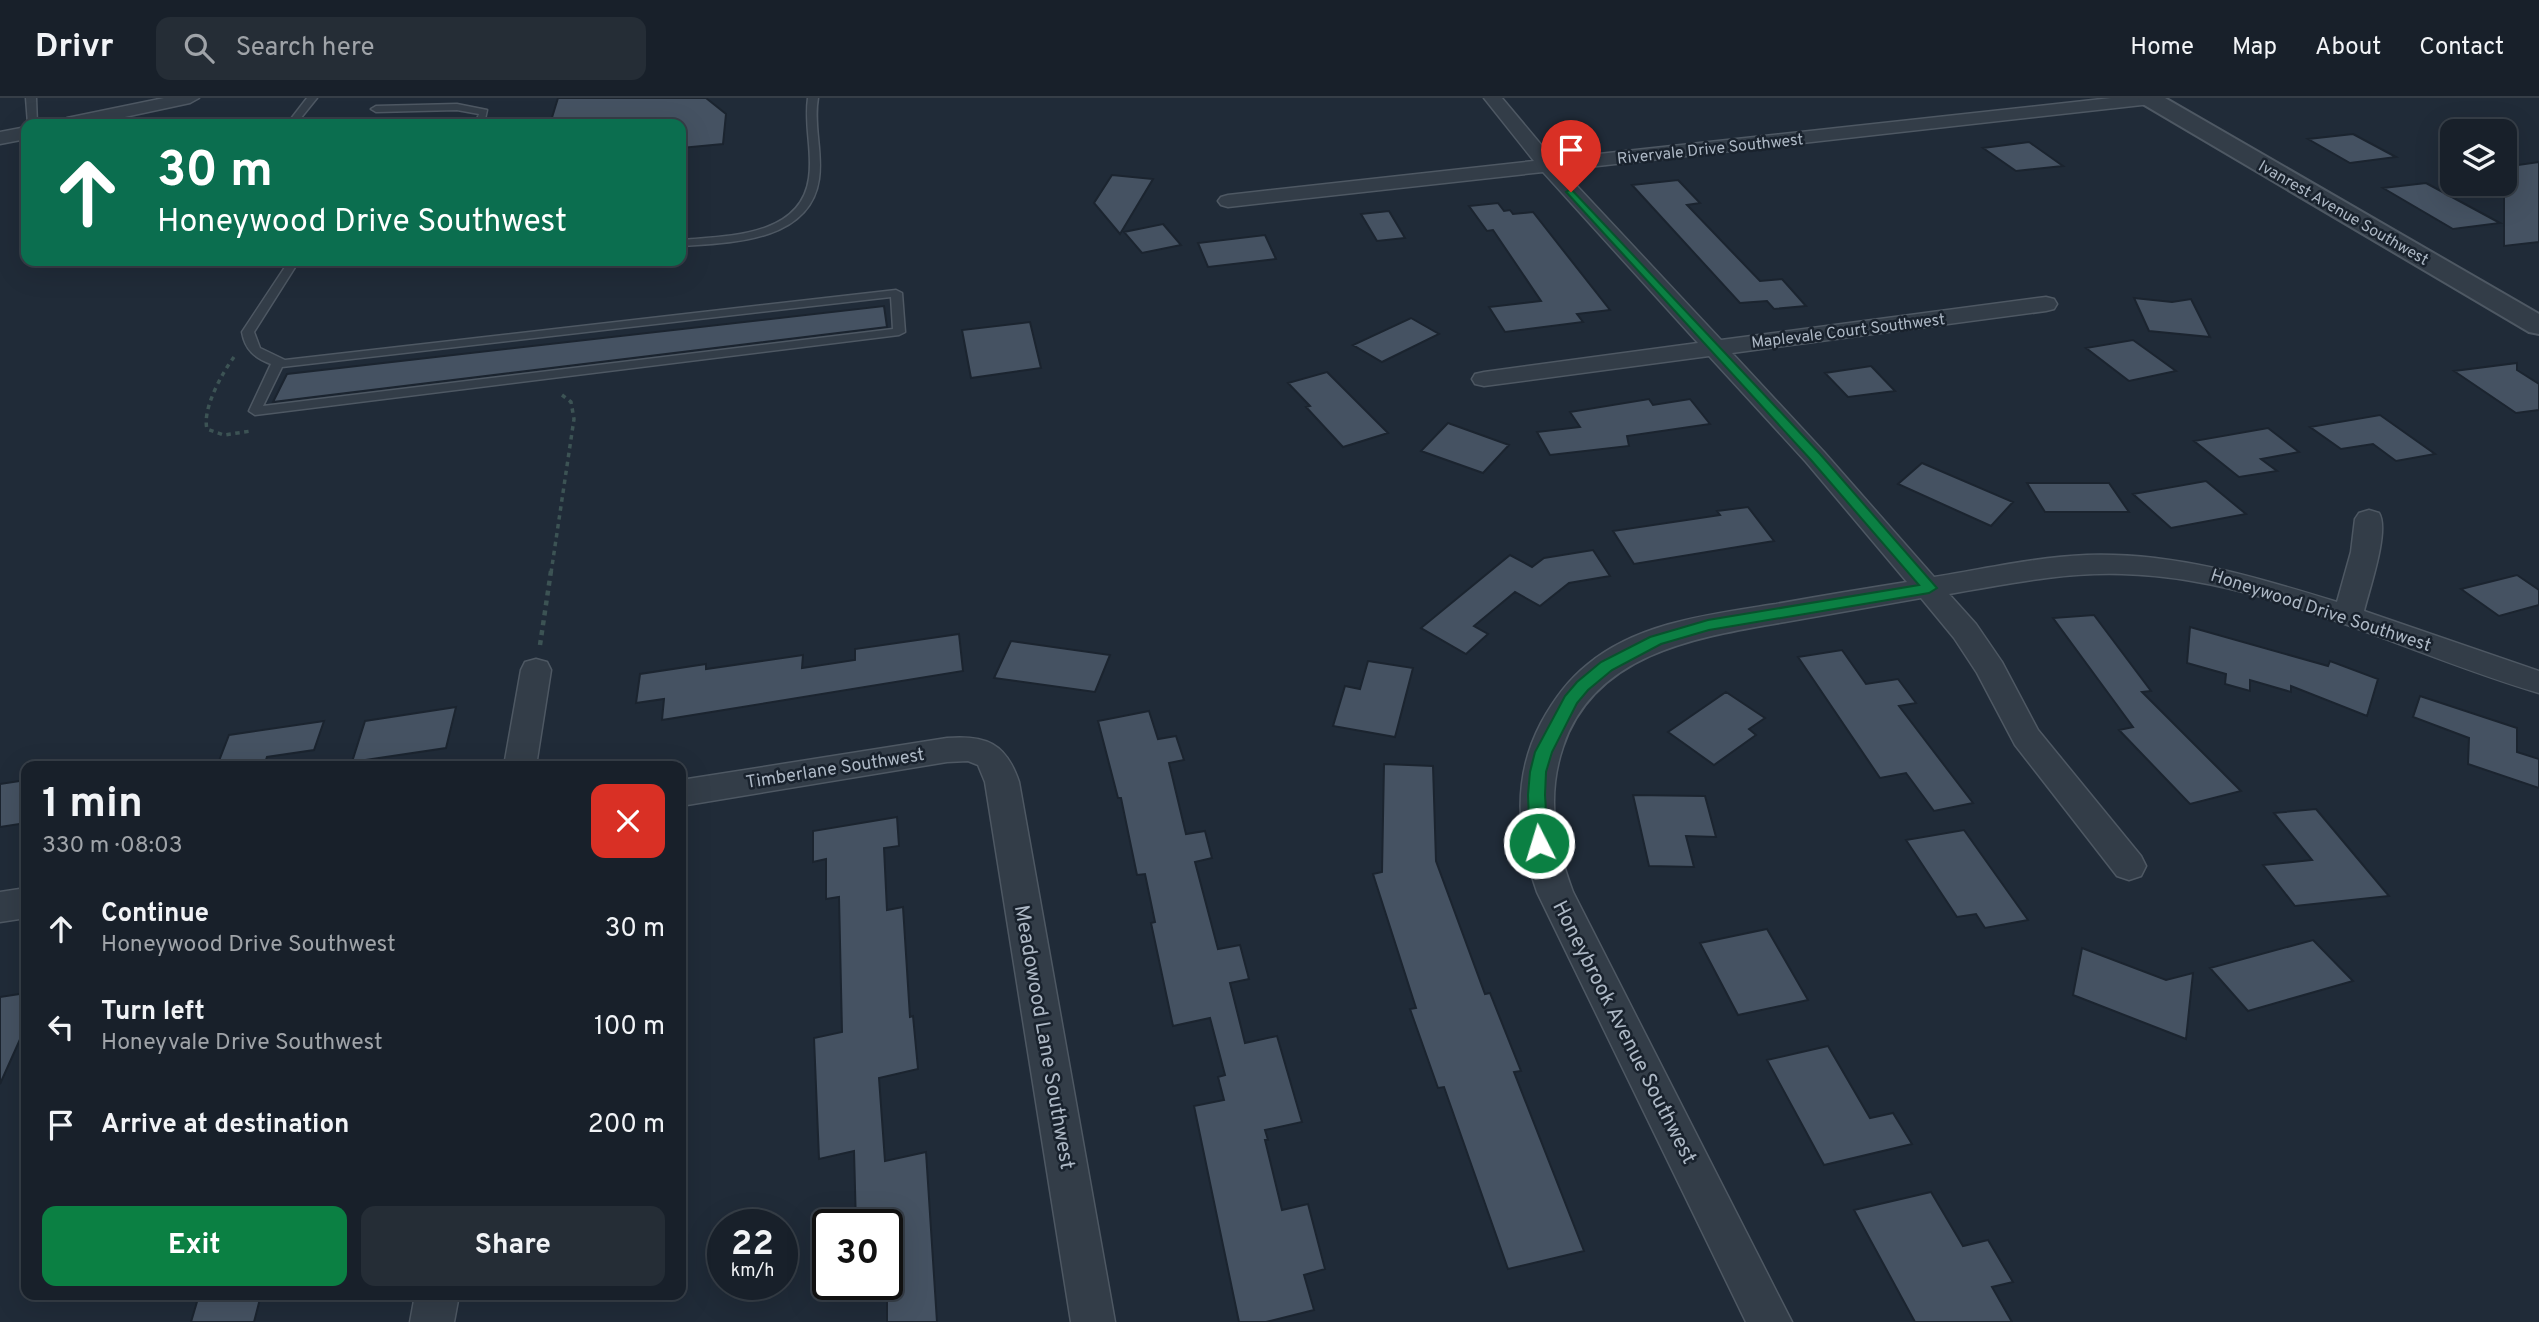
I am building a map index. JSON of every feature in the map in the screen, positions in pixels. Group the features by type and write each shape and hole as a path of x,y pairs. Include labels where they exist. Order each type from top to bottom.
{"street":[{"path":"91,119 190,98"},
{"path":"1493,98 1548,166 1815,457 1929,588 1979,649 2033,747 2129,866"},
{"name":"Rivervale Drive Southwest","path":"1228,201 2150,98"},
{"name":"Ivanrest Avenue Southwest","path":"2150,98 2539,326"},
{"path":"0,138 21,134"},
{"name":"Maplevale Court Southwest","path":"1483,379 2046,304"},
{"path":"2348,616 2365,552 2370,519"},
{"name":"Honeywood Drive Southwest","path":"1553,729 1571,700 1596,674 1622,656 1656,640 1708,625 2050,567 2131,564 2186,570 2236,580 2539,682"},
{"path":"521,761 536,670"},
{"name":"Honeybrook Avenue Southwest","path":"1553,729 1538,772 1536,795 1539,843 1547,870 1770,1322"},
{"name":"Timberlane Southwest","path":"686,792 947,750 979,750 989,755"},
{"name":"Meadowood Lane Southwest","path":"989,755 995,762 1002,782 1093,1322"},
{"path":"0,907 21,904"},
{"path":"432,1322 436,1300"}],"lane":[{"path":"31,98 33,119"},
{"path":"295,119 312,98"},
{"path":"372,119 379,98"},
{"path":"686,243 762,233 786,223 802,211 814,179 813,98"},
{"path":"376,109 457,107 484,112 482,119"},
{"path":"278,362 255,411 899,332 896,293 310,361 278,362 263,358 251,346 248,332 291,266"}],"path":[{"path":"251,346 234,357 221,375 205,421 207,429 224,435 251,431"},
{"path":"536,670 574,419 571,402 566,396 556,394"}],"building":[{"path":"558,98 706,98 726,114 723,144 686,148 686,119 552,119"},
{"path":"2353,134 2396,157 2350,163 2308,139"},
{"path":"2029,142 2063,166 2016,171 1983,148"},
{"path":"2539,162 2539,242 2504,246 2504,196 2517,196 2517,165"},
{"path":"1112,175 1153,179 1120,234 1094,203"},
{"path":"1678,180 1700,203 1687,205 1760,281 1782,279 1806,306 1774,309 1767,301 1740,303 1632,185"},
{"path":"2426,183 2440,191 2440,196 2450,196 2500,223 2453,229 2383,188"},
{"path":"1498,203 1504,211 1510,210 1513,214 1533,212 1610,310 1577,314 1583,322 1505,332 1489,307 1541,301 1493,230 1487,231 1469,206"},
{"path":"1389,211 1405,238 1377,241 1361,214"},
{"path":"1163,224 1181,245 1142,253 1124,232"},
{"path":"1265,235 1276,259 1208,267 1198,243"},
{"path":"2134,298 2172,302 2191,299 2210,337 2149,331"},
{"path":"884,306 887,327 273,402 287,374"},
{"path":"1411,318 1439,334 1382,362 1353,345"},
{"path":"1030,322 1041,368 971,378 962,330"},
{"path":"2133,340 2176,371 2129,381 2086,348"},
{"path":"2517,363 2517,370 2539,384 2539,410 2516,413 2454,371"},
{"path":"1871,366 1895,391 1848,397 1825,373"},
{"path":"1327,372 1388,433 1343,447 1288,383"},
{"path":"1649,399 1653,405 1690,399 1710,424 1627,436 1629,446 1550,455 1537,432 1580,427 1570,412"},
{"path":"2380,415 2435,454 2396,461 2373,444 2341,449 2310,427"},
{"path":"1448,423 1509,445 1483,473 1421,451"},
{"path":"2268,428 2299,452 2261,459 2277,471 2239,477 2194,441"},
{"path":"1922,463 2013,502 1991,526 1898,484"},
{"path":"2206,481 2246,514 2171,528 2133,494"},
{"path":"2027,483 2109,483 2129,512 2045,512"},
{"path":"1748,507 1774,541 1634,564 1613,531 1720,515 1717,511"},
{"path":"1593,550 1610,576 1569,583 1540,606 1515,592 1474,626 1488,634 1466,654 1421,628 1510,555 1532,567 1544,558"},
{"path":"2517,575 2539,590 2539,605 2499,616 2461,589"},
{"path":"2094,615 2151,691 2142,692 2241,791 2190,804 2119,730 2133,727 2053,618"},
{"path":"2190,627 2328,666 2330,661 2378,679 2367,716 2291,686 2291,692 2250,680 2250,691 2225,684 2226,674 2187,663"},
{"path":"959,634 963,671 662,720 664,699 636,703 640,674 706,664 706,669 803,655 802,668 855,660 855,649"},
{"path":"1011,641 1110,655 1095,692 994,678"},
{"path":"1842,650 1866,684 1898,679 1916,703 1899,706 1973,803 1934,811 1906,773 1880,778 1798,657"},
{"path":"1368,661 1413,668 1395,737 1333,726 1345,686 1360,689"},
{"path":"1726,692 1765,718 1749,729 1756,735 1714,765 1668,732"},
{"path":"2420,696 2517,728 2517,752 2539,759 2539,788 2468,764 2469,738 2413,717"},
{"path":"456,707 446,748 352,761 365,721"},
{"path":"1149,711 1158,739 1176,736 1184,760 1169,763 1186,834 1205,831 1212,858 1195,862 1218,949 1240,945 1249,979 1230,983 1245,1043 1277,1036 1302,1122 1265,1130 1268,1140 1265,1140 1282,1210 1308,1204 1325,1269 1304,1275 1314,1310 1266,1322 1239,1322 1194,1106 1224,1100 1218,1077 1225,1075 1210,1018 1173,1026 1151,923 1155,922 1145,874 1137,875 1121,798 1118,798 1098,721"},
{"path":"324,721 314,750 267,757 266,761 219,761 229,735"},
{"path":"1384,764 1433,766 1436,861 1485,994 1490,993 1521,1071 1514,1072 1584,1251 1508,1269 1444,1087 1438,1088 1410,1009 1416,1008 1373,874 1382,872"},
{"path":"21,781 21,824 0,827 0,784"},
{"path":"1633,795 1705,796 1716,837 1686,836 1694,867 1649,866"},
{"path":"2316,809 2389,896 2295,906 2263,865 2312,860 2274,813"},
{"path":"897,817 899,846 884,848 887,910 903,907 910,1017 913,1016 918,1069 879,1078 885,1161 926,1152 937,1322 887,1322 887,1300 903,1300 903,1209 856,1209 854,1151 819,1159 814,1038 842,1032 839,897 826,899 826,859 813,862 813,831"},
{"path":"1964,830 2028,920 1985,928 1976,914 1957,917 1906,840"},
{"path":"1767,929 1808,1000 1738,1015 1700,943"},
{"path":"2313,940 2353,981 2248,1011 2210,968"},
{"path":"2082,948 2166,980 2193,973 2186,1039 2073,995"},
{"path":"21,994 21,1037 0,1084 0,997"},
{"path":"1828,1046 1870,1118 1893,1113 1912,1144 1824,1165 1767,1060"},
{"path":"1931,1192 1963,1246 1988,1240 2013,1282 1992,1287 2012,1322 1915,1322 1854,1210"},
{"path":"198,1300 260,1300 254,1322 191,1322"}],"route":[{"path":"1539,843 1536,795 1538,772 1544,752 1553,729 1571,700 1582,686 1606,666 1656,640 1708,625 1929,588 1815,457 1571,192"}]}
